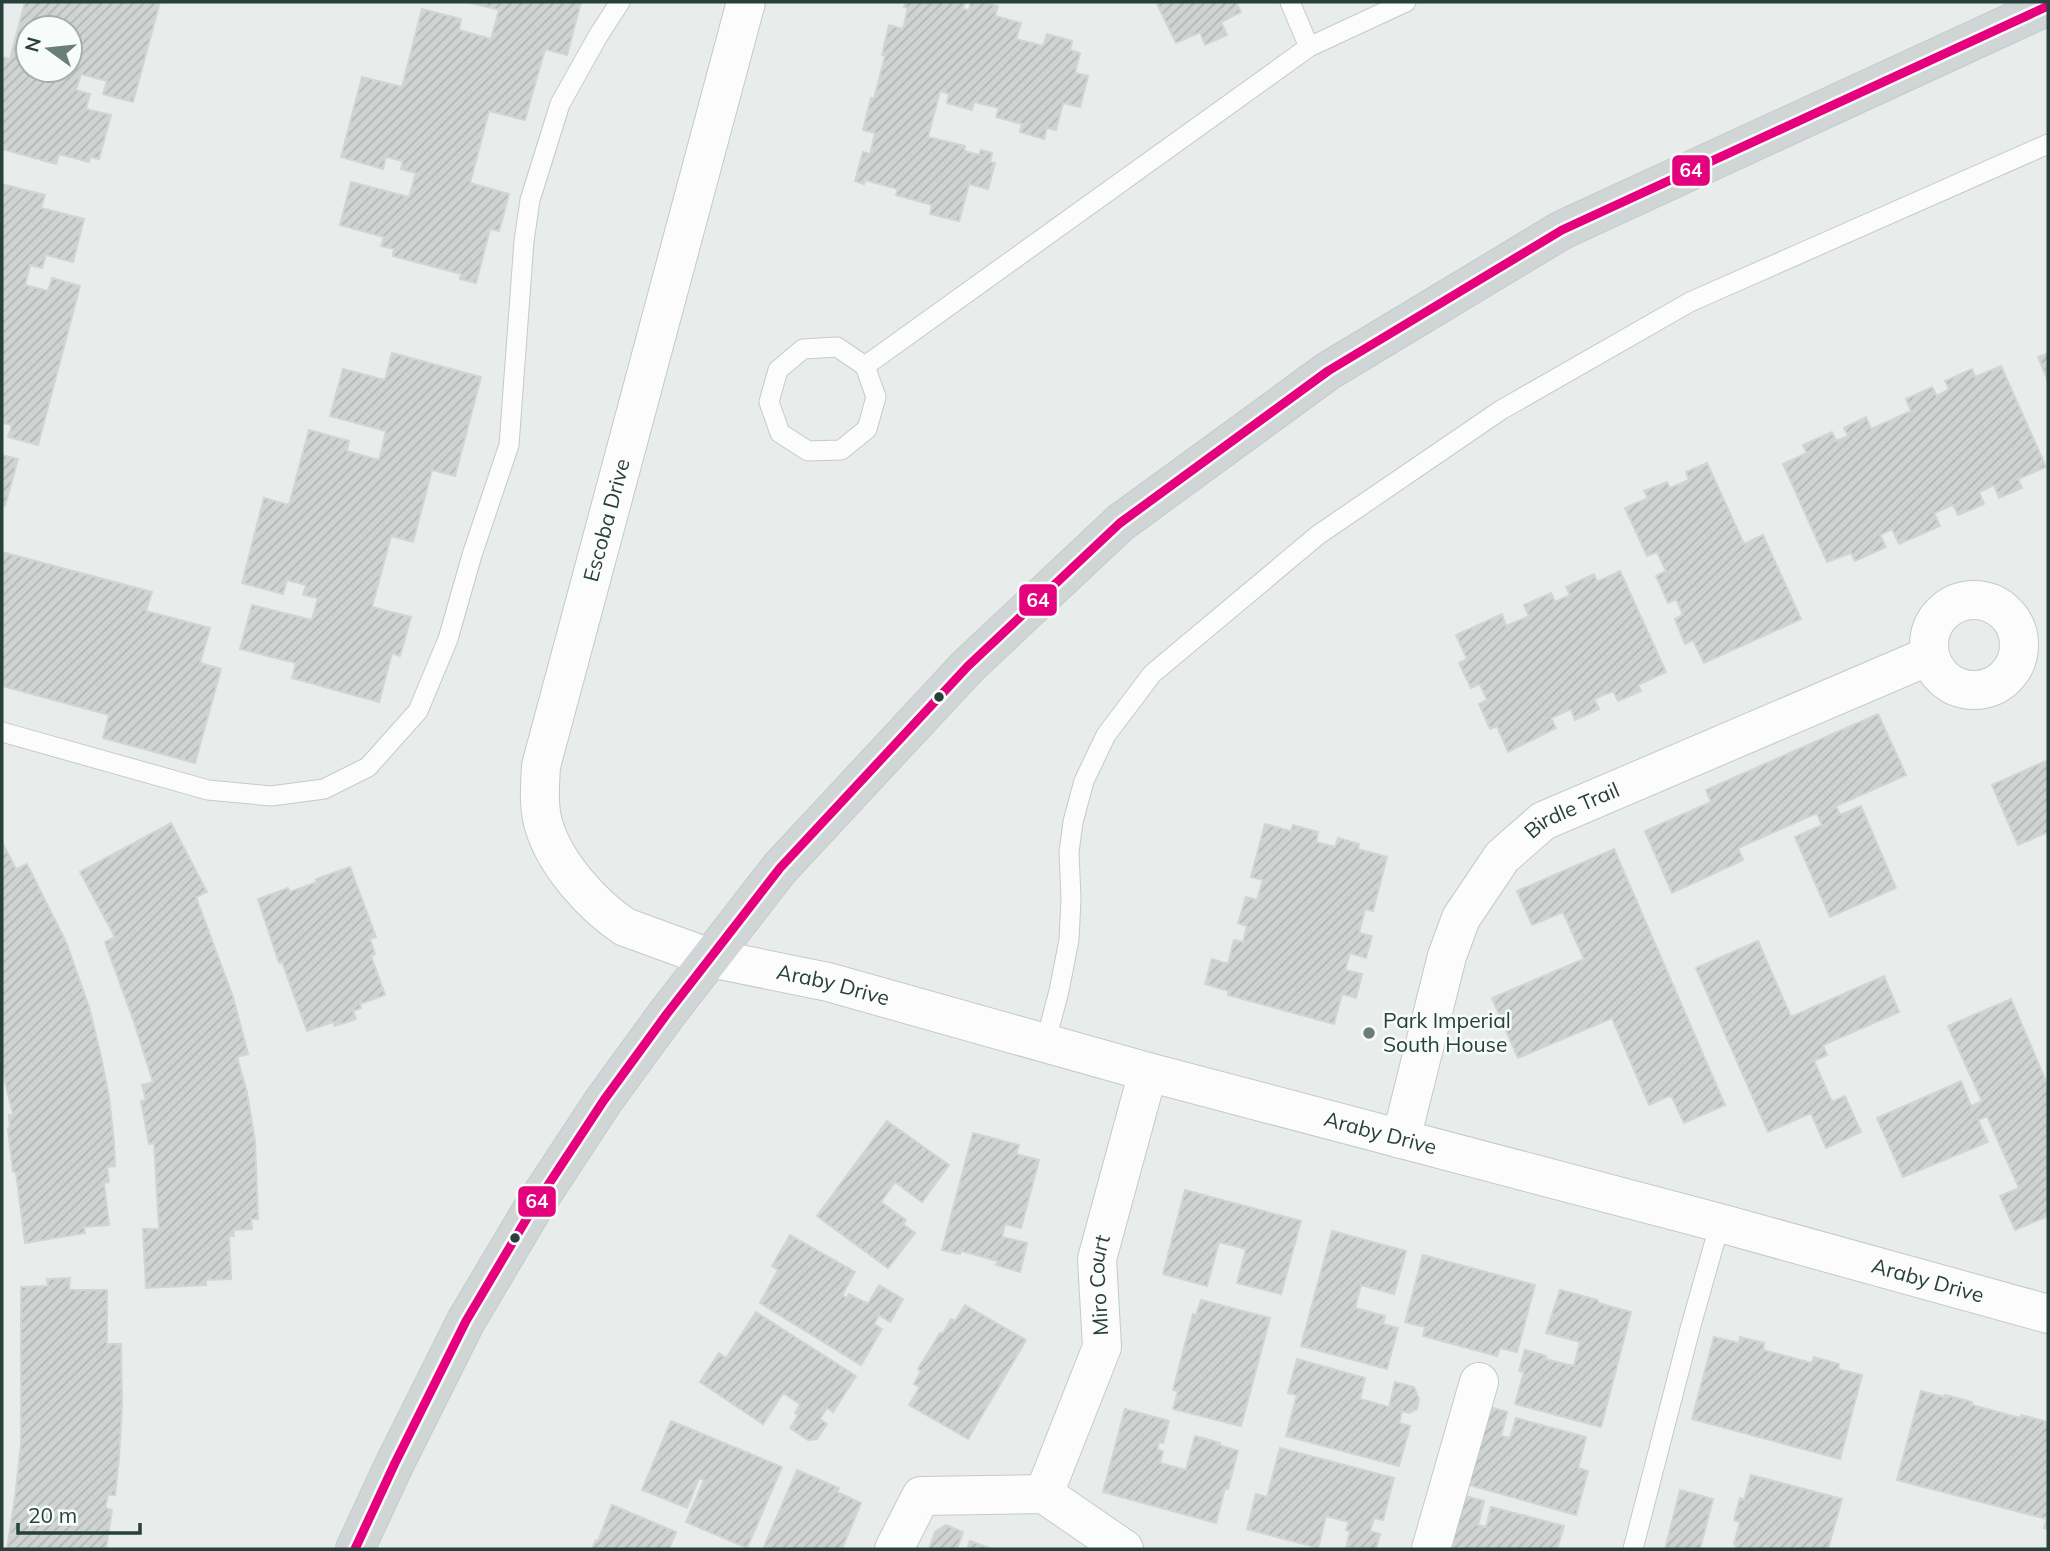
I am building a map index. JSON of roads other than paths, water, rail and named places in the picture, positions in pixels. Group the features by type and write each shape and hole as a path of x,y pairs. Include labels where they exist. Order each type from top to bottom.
{"main road":[{"path":"355,1549 394,1463 466,1321 520,1230 604,1100 666,1015 780,868 968,666 1120,523 1328,371 1562,230 2048,6"}],"street":[{"name":"Escoba Drive","path":"710,958 625,927 613,919 562,865 544,827 540,796 541,766 746,2"},
{"name":"Birdle Trail","path":"1401,1139 1452,943 1461,918 1502,857 1543,821 1929,656"},
{"name":"Araby Drive","path":"710,958 828,982 1045,1044 1720,1223 2048,1314"},
{"name":"Miro Court","path":"1044,1494 1102,1347 1097,1259 1148,1072"},
{"path":"1432,1549 1479,1382"},
{"path":"894,1549 921,1496 1044,1494 1124,1549"}],"lane":[{"path":"2,732 208,790 271,796 324,789 368,767 418,711 448,639 472,555 509,445 524,241 530,200 560,104 598,36 621,2"},
{"path":"1290,2 1309,47"},
{"path":"865,366 1309,47 1406,2"},
{"path":"1045,1044 1069,940 1072,899 1069,852 1073,822 1084,781 1106,735 1152,674 1318,535 1501,410 1690,302 2048,144"},
{"path":"837,347 865,366 876,397 867,429 841,450 808,451 780,433 769,402 775,380 778,370 803,349 837,347"},
{"path":"1633,1549 1720,1223"}],"place":[{"name":"Park Imperial South House","path":"1369,1033"}]}
